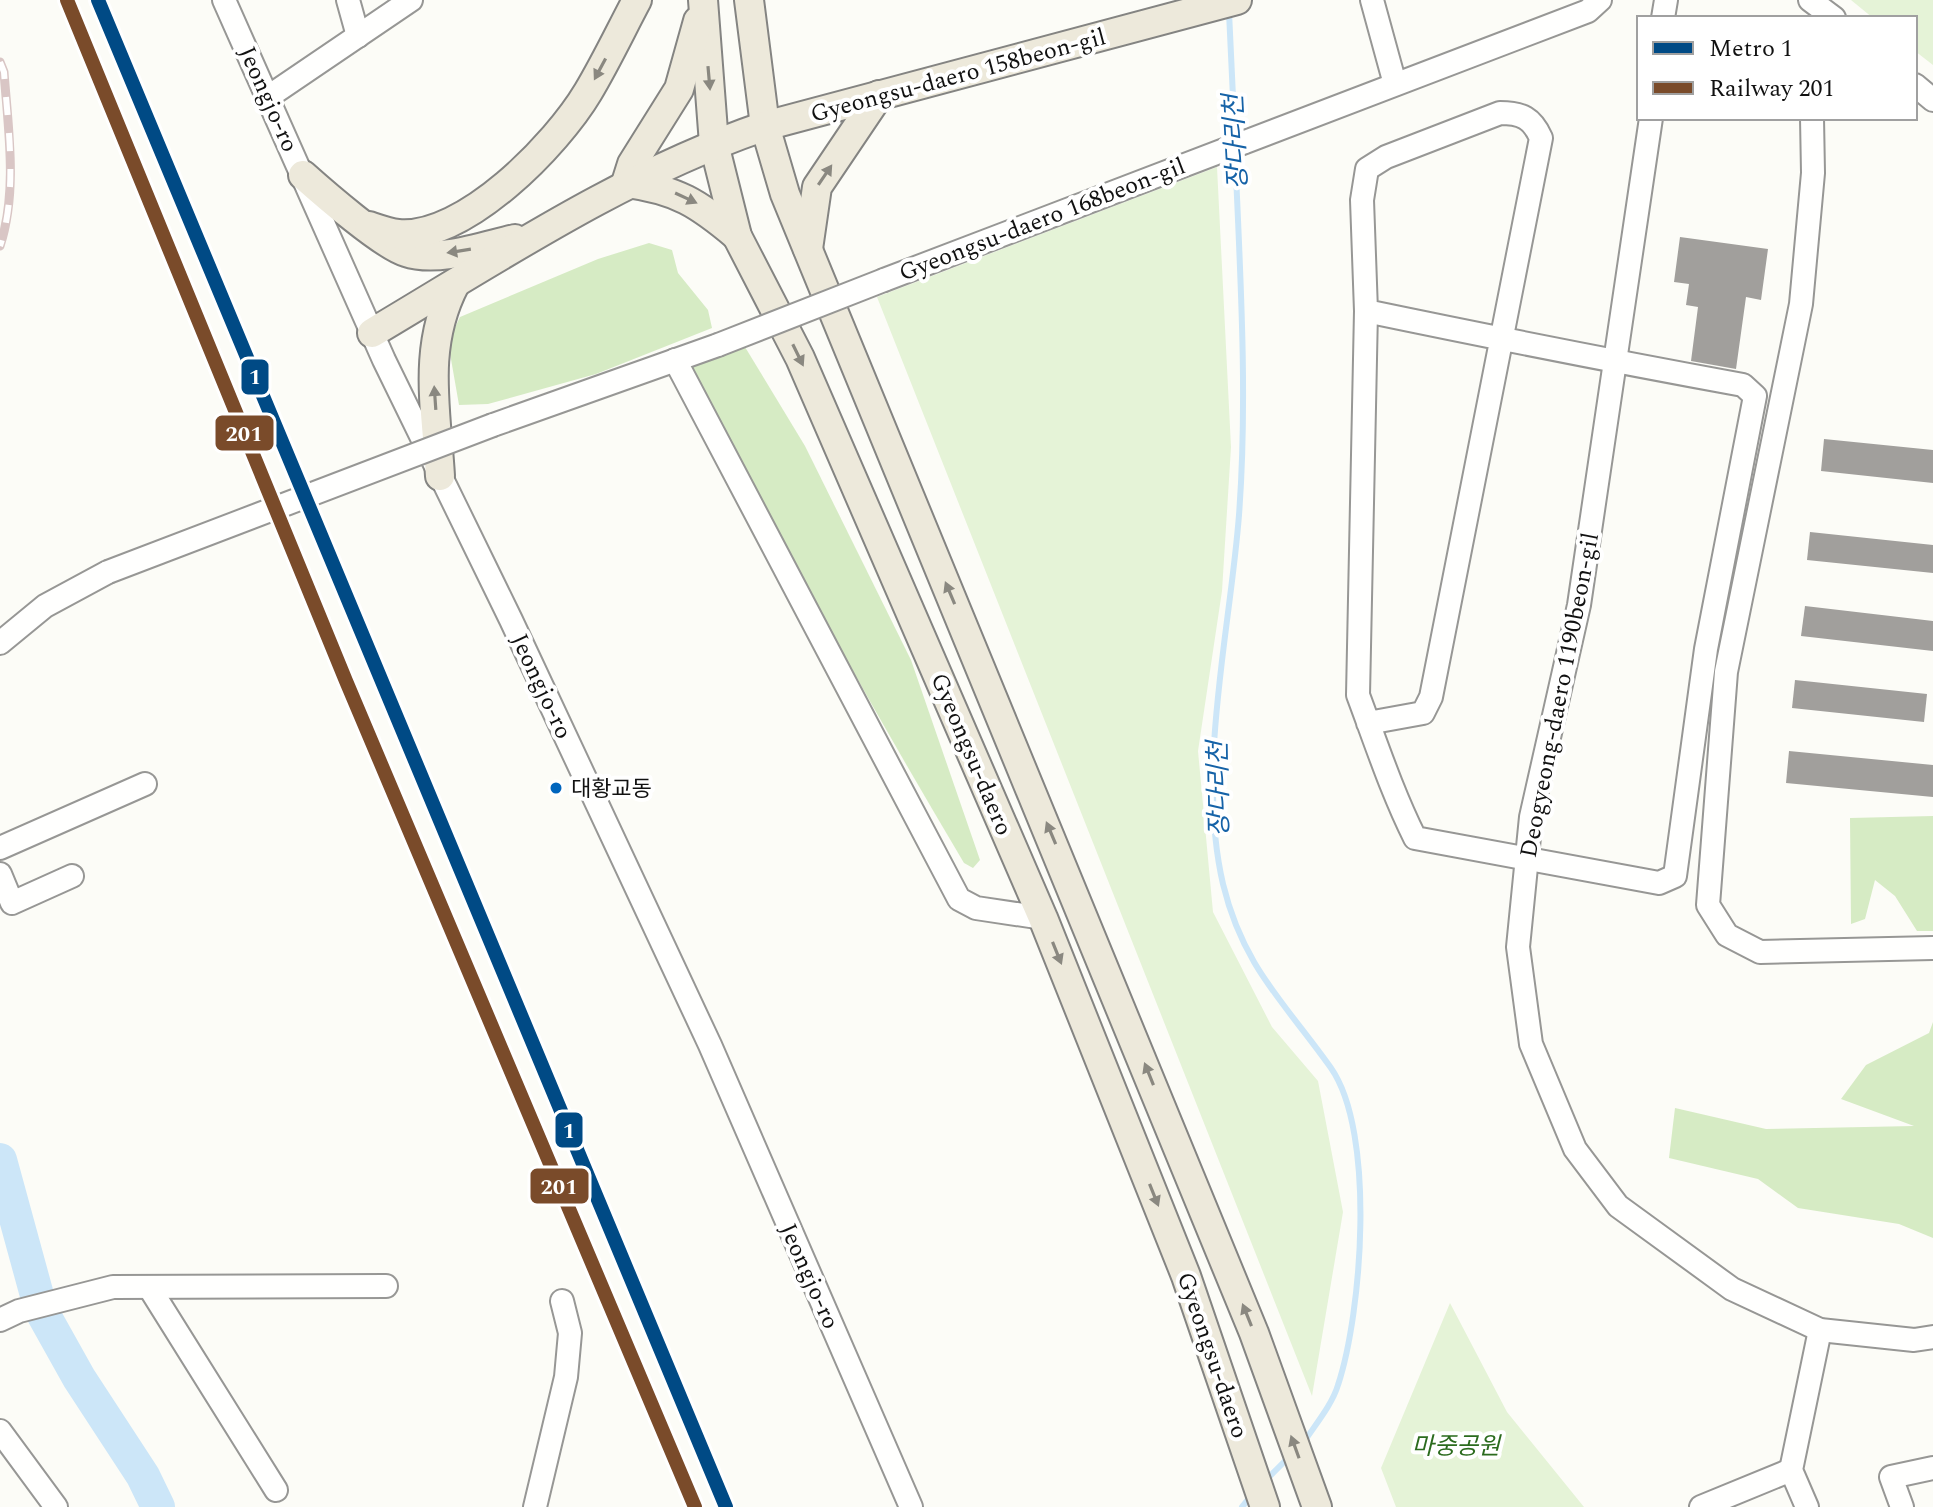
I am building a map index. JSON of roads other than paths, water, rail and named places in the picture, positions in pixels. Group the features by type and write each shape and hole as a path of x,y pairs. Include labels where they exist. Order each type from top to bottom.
{"main road":[{"path":"369,226 400,234 431,229 465,215 525,169 587,94 637,0"},
{"name":"Gyeongsu-daero","path":"749,0 765,126 785,194 1080,904 1274,1388 1317,1507"},
{"name":"Gyeongsu-daero 158beon-gil","path":"372,333 626,183 714,144 765,126 1237,0"},
{"path":"703,2 679,89 632,164 626,183 663,188 699,204 737,236"},
{"name":"Gyeongsu-daero","path":"703,2 714,144 737,236 800,358 1043,918 1186,1276 1265,1507"},
{"path":"807,250 817,187 879,95"},
{"path":"303,175 405,252 436,254 536,236"},
{"path":"440,476 433,371 434,338 441,311 455,284"}],"street":[{"name":"Jeongjo-ro","path":"224,0 372,333 710,1045 911,1507"},
{"path":"348,0 358,36"},
{"path":"268,97 411,0"},
{"path":"1372,0 1395,84"},
{"name":"Gyeongsu-daero 168beon-gil","path":"0,643 45,606 108,572 493,425 718,345 1193,160 1287,127 1588,11 1600,0"},
{"path":"1810,0 1831,16"},
{"path":"1917,87 1933,100"},
{"path":"1366,311 1503,339 1616,362 1743,385 1755,396 1706,649 1681,856 1675,876 1659,883 1527,856 1415,838 1368,723 1358,695 1366,311 1362,200 1367,169 1386,157 1500,113 1519,113 1534,123 1541,138 1503,339 1431,697 1423,713 1368,723"},
{"name":"Deogyeong-daero 1190beon-gil","path":"1651,120 1579,605 1531,817 1518,947 1531,1044 1575,1149 1618,1206 1732,1289 1820,1330 1914,1340 1933,1337"},
{"path":"1812,120 1813,173 1801,304 1726,672 1708,905 1727,935 1760,952 1933,948"},
{"path":"675,360 959,899 976,908 1043,918"},
{"path":"0,848 145,784"},
{"path":"0,874 12,903 72,876"},
{"path":"10,1315 113,1287 386,1286"},
{"path":"149,1287 276,1490"},
{"path":"542,1500 566,1377 570,1333 562,1301"},
{"path":"1807,1507 1791,1470 1820,1330"},
{"path":"0,1431 56,1507"},
{"path":"1902,1507 1891,1477 1933,1468"},
{"path":"1701,1507 1791,1470"}],"waterway":[{"name":"장다리천","path":"1229,12 1235,140"},
{"name":"장다리천","path":"1235,151 1242,333 1242,470 1214,747 1216,840 1223,884 1242,939 1267,983 1331,1068 1345,1097 1359,1178 1358,1270 1346,1353 1328,1407 1304,1442"},
{"path":"0,1160 41,1310 79,1378 143,1476 158,1507"},
{"name":"장다리천","path":"1264,1482 1290,1456"},
{"name":"장다리천","path":"1242,1507 1251,1496"}],"railway":[{"path":"0,62 4,72 10,159 9,203 0,246"}],"metro line":[{"name":"1","path":"98,0 726,1507"}],"rail line":[{"name":"201","path":"67,0 346,681 695,1507"}],"place":[{"name":"대황교동","path":"556,788"}],"park label":[{"name":"마중공원","path":"1456,1446"}]}
